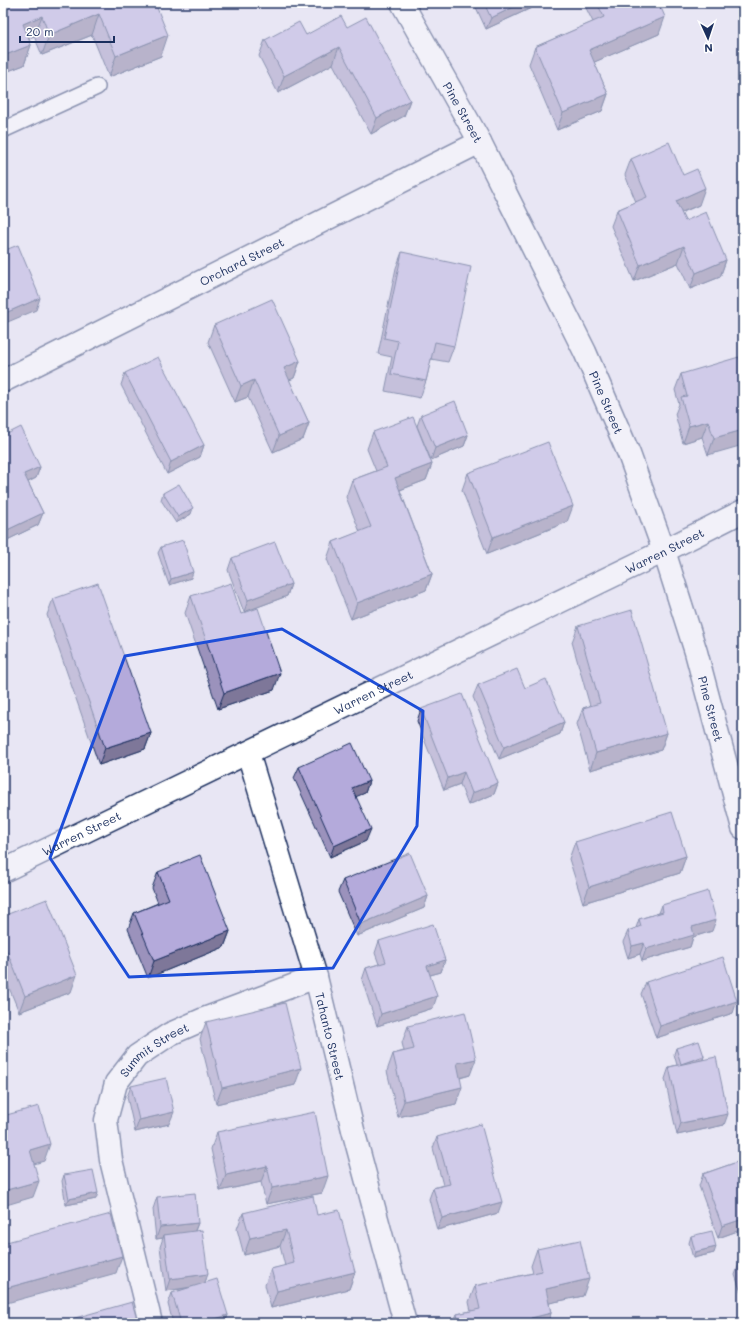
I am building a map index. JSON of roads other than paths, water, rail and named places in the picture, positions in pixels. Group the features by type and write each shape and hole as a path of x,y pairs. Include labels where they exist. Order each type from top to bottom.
{"street":[{"name":"Pine Street","path":"402,3 480,142 586,352 629,454 664,551 696,652 743,828"},
{"name":"Orchard Street","path":"3,380 480,142"},
{"name":"Warren Street","path":"3,871 664,551 743,511"},
{"name":"Tahanto Street","path":"248,753 316,977 353,1130 405,1323"},
{"name":"Summit Street","path":"151,1323 111,1160 106,1120 116,1083 136,1056 170,1034 204,1019 316,977"}],"lane":[{"path":"3,130 97,87"}]}
